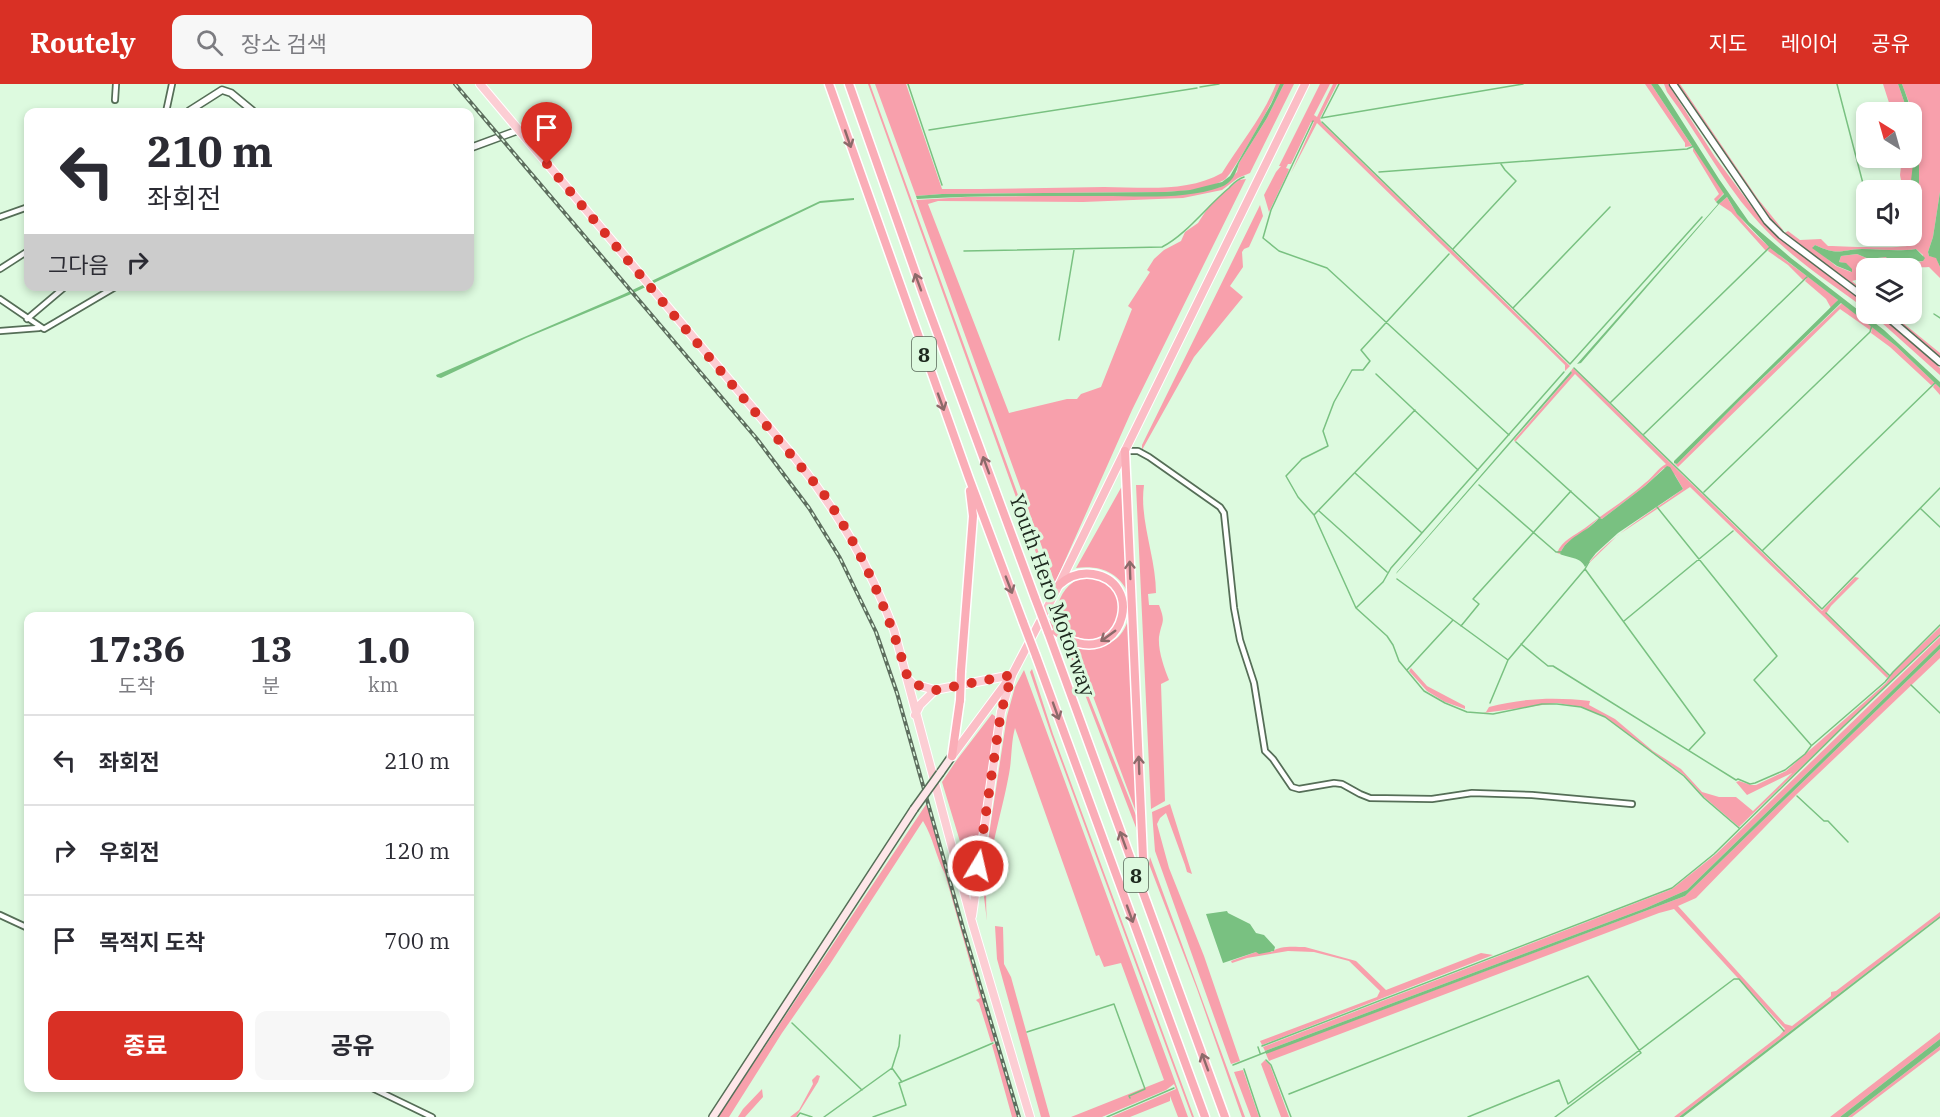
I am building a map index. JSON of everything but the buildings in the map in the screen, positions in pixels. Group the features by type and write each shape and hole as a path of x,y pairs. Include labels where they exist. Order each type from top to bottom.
{"highway":[{"name":"Youth Hero Motorway","path":"829,84 969,478 1205,1117"},
{"name":"Youth Hero Motorway","path":"849,84 922,294 1043,620 1049,630 1225,1117"},
{"path":"952,756 1012,675 1059,585 1305,84"},
{"path":"1125,451 1143,858 1140,886"},
{"path":"952,756 960,700 973,516 969,478"},
{"path":"1049,630 1087,645 1097,644 1113,634 1124,616 1119,592 1102,576 1076,575 1067,578 1059,585"}],"main road":[{"path":"480,84 795,458 838,516 855,544 894,630 972,922 1030,1117"},
{"path":"908,679 913,684 936,690 1012,675 1001,712 974,888 972,922"},
{"path":"915,715 920,705 936,690"},
{"path":"713,1117 914,809 952,756"}],"street":[{"path":"115,100 116,84"},
{"path":"167,108 172,84"},
{"path":"194,108 222,90 227,84"},
{"path":"1673,84 1767,221 1781,235 1856,291"},
{"path":"222,90 231,93 249,108"},
{"path":"474,147 519,130"},
{"path":"0,217 24,208"},
{"path":"0,269 24,254"},
{"path":"27,319 60,291"},
{"path":"0,331 44,329 109,291"},
{"path":"0,299 40,328"},
{"path":"1896,324 1940,362"},
{"path":"1125,451 1138,451 1149,457 1220,507 1224,513 1234,608 1240,640 1254,683 1265,751 1292,787 1299,789 1334,783 1342,784 1370,798 1432,799 1472,793 1532,795 1632,804"},
{"path":"0,915 24,926"},
{"path":"380,1092 432,1117"}],"shaded area":[{"path":"868,84 870,84 1032,534 1047,576 1045,578"},
{"path":"875,84 906,84 942,189 1164,188 1194,184 1222,173 1258,119 1276,84 1280,84 1236,165 1224,180 1211,186 1165,192 916,196"},
{"path":"1280,84 1284,84 1231,181 1221,187 1192,194 1162,196 1009,196 917,199 916,196 1165,192 1190,190 1222,182 1230,176"},
{"path":"1284,84 1294,84 1250,173 1238,178 1222,190 1183,198 1083,202 938,201 928,204 1009,413 1067,399 1077,399 1081,394 1101,387 1132,309 1128,306 1150,272 1147,270 1154,259 1164,250 1181,241 1185,232 1198,223 1209,206 1223,193 1239,180 1246,179 1132,410 1055,583 916,200 966,197 1182,194 1221,187 1237,172 1239,163 1267,118"},
{"path":"1320,84 1330,84 1314,115 1317,117 1333,84 1337,84 1320,118 1321,122 1570,366 1565,371 1565,365 1317,123 1291,173 1314,122 1311,122 1291,164 1288,164 1286,168 1289,169 1288,172 1269,212 1264,195 1281,166 1279,166"},
{"path":"1645,84 1651,84 1692,146 1685,147 1685,143"},
{"path":"1651,84 1658,84 1661,88 1749,222 1856,308 1856,315 1841,303 1677,464 1674,461 1838,300 1770,248 1737,214 1727,197 1581,363 1577,364 1718,204 1716,202 1724,194"},
{"path":"1664,84 1668,84 1715,157 1766,226 1856,296 1856,302 1792,254 1753,216 1719,171"},
{"path":"1675,84 1680,84 1758,199 1783,230 1780,231 1769,220"},
{"path":"1883,84 1898,84 1904,102 1889,102"},
{"path":"1898,84 1902,84 1908,102 1904,102"},
{"path":"1902,84 1940,84 1940,192 1933,237 1928,252 1929,256 1936,257 1940,267 1940,278 1929,267 1922,267 1923,255 1916,249 1862,249 1839,252 1815,245 1813,247 1836,266 1851,272 1844,263 1839,262 1841,256 1857,254 1867,258 1856,258 1856,280 1852,281 1856,284 1856,290 1783,234 1788,231 1800,240 1821,239 1828,246 1922,246 1922,180 1901,180 1901,168 1922,168 1922,102 1909,102"},
{"path":"1693,148 1724,193 1716,202 1714,199 1719,194"},
{"path":"1912,168 1919,168 1919,180 1911,180"},
{"path":"1940,192 1940,267 1936,258 1929,256 1928,252 1933,237"},
{"path":"1727,197 1748,227 1762,240 1838,300 1831,308 1826,299 1805,281 1807,278 1803,280 1788,265 1768,251 1769,249 1766,251 1731,212 1719,204"},
{"path":"854,198 854,200 820,203 629,295 526,338 441,378 436,375 624,294 820,201"},
{"path":"1260,205 1263,216 1249,247 1242,252 1243,267 1230,286 1243,297 1194,357 1142,450 1142,445"},
{"path":"1815,245 1839,252 1862,249 1916,249 1925,258 1922,261 1922,258 1867,258 1857,254 1841,256 1839,262 1846,263 1852,272 1837,266 1812,248"},
{"path":"1842,303 1856,314 1856,320 1840,309 1678,467 1674,463 1677,464 1740,400"},
{"path":"1861,324 1868,324 1896,346 1940,388 1940,395 1933,387 1935,384 1931,385 1890,347 1871,333 1872,329"},
{"path":"1868,324 1876,324 1884,330 1940,382 1940,388 1896,346"},
{"path":"1883,324 1890,324 1940,368 1940,375"},
{"path":"1899,324 1904,324 1940,353 1940,360"},
{"path":"1573,368 1822,611 1855,577 1859,578 1826,614 1889,676 1887,678 1690,487 1619,534 1683,489 1675,475 1664,468 1645,486 1570,541 1560,554 1557,553 1565,541 1630,495 1666,464 1575,374 1515,442 1514,440 1572,373"},
{"path":"1571,371 1572,373 1396,574 1397,572"},
{"path":"1667,466 1670,467 1683,489 1618,533 1596,553 1585,567 1577,560 1560,554 1567,543 1645,486"},
{"path":"1136,485 1144,485 1144,512 1156,593 1148,594 1149,605 1159,605 1162,615 1159,648 1169,680 1161,684 1165,801 1151,809"},
{"path":"1122,486 1125,504 1129,595 1120,581 1108,572 1085,567 1076,568"},
{"path":"1617,536 1585,567 1607,544"},
{"path":"1088,575 1109,583 1122,604 1120,622 1102,636 1090,640 1068,633 1058,604 1069,586"},
{"path":"1130,613 1139,820 1074,645 1103,645 1117,638 1127,624"},
{"path":"1057,617 1143,833 1140,838 1056,619"},
{"path":"1940,627 1940,634 1739,827 1704,797 1684,775 1605,717 1581,707 1557,703 1483,713 1489,707 1526,700 1590,701 1589,705 1615,719 1653,751 1681,769 1702,792 1719,797 1736,797 1753,811 1792,773 1747,795 1736,782 1756,785 1786,771 1886,683 1893,672"},
{"path":"1940,637 1940,644 1687,890 1646,908 1265,1051 1263,1047 1672,889 1716,854"},
{"path":"1940,644 1940,649 1685,896 1266,1054 1265,1051 1646,908 1687,890"},
{"path":"1940,649 1940,658 1797,794 1696,898 1678,906 1785,1024 1792,1026 1831,996 1831,992 1836,991 1940,912 1940,916 1679,1117 1674,1117 1785,1029 1674,909 1269,1061 1266,1054 1272,1051 1685,896"},
{"path":"1411,668 1427,686 1465,706 1465,709 1445,702 1427,691 1409,671"},
{"path":"1032,669 1053,734 1194,1117 1192,1117 1051,734 1030,672"},
{"path":"1024,670 1188,1117 1178,1117 1170,1096 1170,1101 1130,1117 1111,1117 1176,1089 1174,1084 1166,1090 1102,1117 1071,1117 1164,1080 1121,963 1104,967 1099,955 1096,956 1015,728 1009,774 989,865 987,921 982,881 1007,716 1015,687"},
{"path":"992,714 996,717 997,723 972,881 942,782"},
{"path":"927,803 995,1041 991,1042 979,1003 976,1000 980,998 945,874 923,821 729,1117 718,1117"},
{"path":"1170,804 1192,874 1187,872 1166,813 1157,824 1169,868 1204,956 1240,1061 1231,1064 1155,851 1152,812"},
{"path":"1150,857 1245,1117 1242,1117 1197,989 1149,864"},
{"path":"1227,911 1250,924 1256,933 1264,935 1275,947 1274,951 1259,954 1256,952 1223,963 1206,914"},
{"path":"1940,916 1683,1117 1679,1117"},
{"path":"995,926 1003,927 1004,964 1011,977 1050,1117 1041,1117 997,959"},
{"path":"1287,947 1305,947 1356,961 1386,990 1481,953 1493,955 1262,1045 1260,1041 1377,997 1380,991 1349,961 1314,952 1288,951 1232,963 1231,961 1256,952 1272,952"},
{"path":"1940,1032 1940,1039 1840,1117 1830,1117"},
{"path":"1940,1039 1940,1046 1848,1117 1840,1117"},
{"path":"996,1043 1017,1117 1012,1117 992,1045"},
{"path":"1940,1046 1940,1050 1852,1117 1848,1117"},
{"path":"1265,1060 1270,1065 1289,1117 1281,1117 1261,1064"},
{"path":"1243,1070 1259,1117 1251,1117 1234,1072"},
{"path":"817,1075 820,1076 818,1082 796,1117 790,1117 799,1110 813,1084 812,1080"},
{"path":"762,1089 763,1097 745,1117 738,1117 743,1109"}],"waterway":[{"path":"908,84 942,185"},
{"path":"1200,87 1219,84"},
{"path":"1322,117 1339,84"},
{"path":"1321,118 1523,84"},
{"path":"1837,84 1862,180"},
{"path":"929,130 1197,88"},
{"path":"1313,121 1271,210 1263,238 1279,251 1327,268 1509,435"},
{"path":"1322,122 1570,364 1702,217"},
{"path":"1379,172 1687,149 1694,146"},
{"path":"1453,249 1516,181 1501,164"},
{"path":"964,251 1162,247 1180,235 1234,183 1244,177"},
{"path":"1513,308 1610,207"},
{"path":"1611,402 1770,247"},
{"path":"1059,340 1074,250"},
{"path":"1449,254 1361,350 1370,361 1363,370 1352,370 1334,402 1323,431 1328,446 1302,459 1286,476 1298,497 1314,515 1356,608 1387,636 1399,661 1424,691 1467,712 1493,714 1542,704 1557,704 1581,707 1605,717 1684,776 1704,798 1739,828"},
{"path":"1644,434 1807,277"},
{"path":"1934,314 1940,318"},
{"path":"1704,492 1870,332 1872,325"},
{"path":"1574,368 1822,609 1940,488"},
{"path":"1357,607 1383,582 1391,568 1564,372"},
{"path":"1376,374 1478,470"},
{"path":"1763,550 1936,382"},
{"path":"1314,515 1415,410"},
{"path":"1516,442 1600,518"},
{"path":"1355,473 1421,532"},
{"path":"1479,485 1556,552 1561,552"},
{"path":"1461,626 1479,604 1473,599 1571,491"},
{"path":"1657,507 1777,656 1754,680 1811,745"},
{"path":"1921,509 1940,527"},
{"path":"1319,511 1387,572"},
{"path":"1624,621 1733,531"},
{"path":"1490,703 1508,660 1589,562"},
{"path":"1585,569 1705,733 1689,750"},
{"path":"1397,579 1508,660"},
{"path":"1826,613 1889,675"},
{"path":"1407,670 1453,620"},
{"path":"1521,644 1548,666 1553,666 1736,780 1750,784 1785,770 1805,754 1811,746 1885,682 1940,625"},
{"path":"1262,1046 1672,888 1714,854 1940,635"},
{"path":"1911,685 1940,713"},
{"path":"1797,796 1824,821 1828,821 1848,842"},
{"path":"1289,1094 1588,976 1641,1053 1555,1117"},
{"path":"1468,1117 1559,1080 1568,1104 1734,979 1739,979 1784,1031"},
{"path":"1027,1032 1114,1004 1145,1089 1129,1096 1130,1098"},
{"path":"792,1023 862,1090"},
{"path":"892,1068 900,1035"},
{"path":"873,1117 906,1105 899,1083 993,1043"},
{"path":"1258,1047 1260,1053"},
{"path":"1233,1065 1266,1052"},
{"path":"1266,1060 1271,1065 1291,1117"},
{"path":"824,1117 892,1068 902,1082"},
{"path":"1244,1069 1260,1117"},
{"path":"1107,1117 1174,1088"},
{"path":"797,1117 800,1113 812,1117"}],"railway":[{"path":"455,84 757,439 809,508 840,558 876,632 897,693 1019,1117"}],"route":[{"path":"547,164 823,493 868,569 894,630 908,679 913,684 936,690 1012,675 1001,712 978,866"}]}
